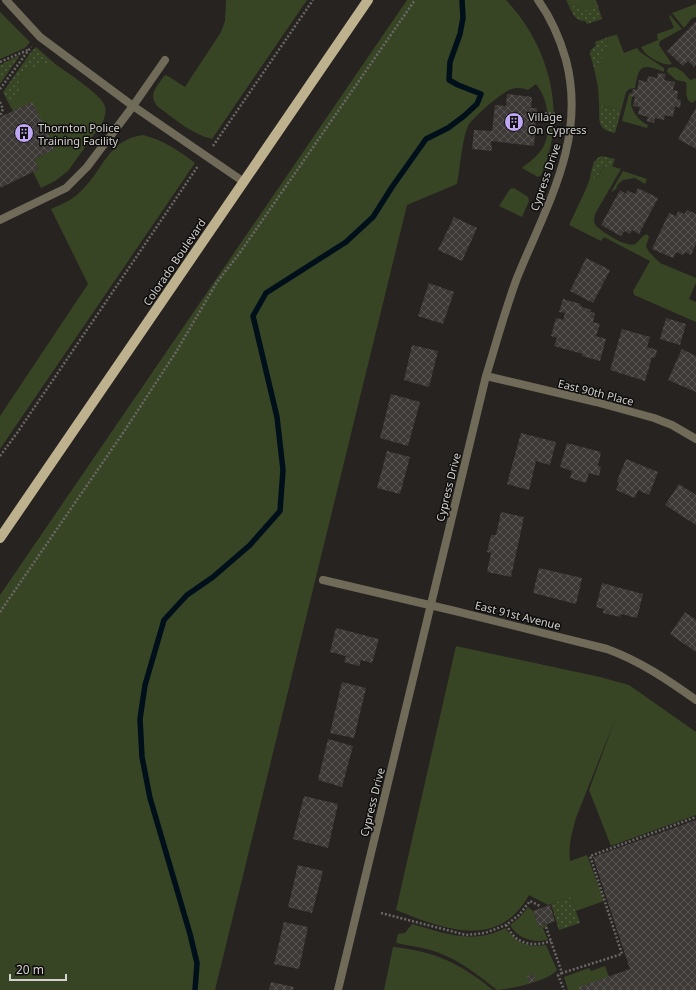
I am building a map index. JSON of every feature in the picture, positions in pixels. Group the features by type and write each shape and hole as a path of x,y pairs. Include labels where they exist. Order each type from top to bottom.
{"main road":[{"name":"Colorado Boulevard","path":"0,538 368,0"}],"street":[{"path":"6,0 40,37 133,106 244,182"},
{"name":"Cypress Drive","path":"338,990 486,376 517,278 553,194 564,160 570,134 572,101 569,72 562,44 552,23 538,0"},
{"path":"0,220 66,188 87,167 133,106 165,60"},
{"name":"East 90th Place","path":"486,376 596,402 654,418 672,425 696,438"},
{"name":"East 91st Avenue","path":"322,580 431,605 607,649 626,656 650,668 696,700"}],"path":[{"path":"220,135 313,0"},
{"path":"0,612 125,430 176,352 217,282 415,0"},
{"path":"0,89 33,45"},
{"path":"0,62 28,50"},
{"path":"0,102 3,109 0,116"},
{"path":"537,113 556,114"},
{"path":"0,456 197,168"},
{"path":"564,990 558,975 622,954 590,856 696,817"},
{"path":"381,913 466,935 485,933 506,925 519,914 530,901 540,906"},
{"path":"506,925 516,938 528,943 539,945 551,942"},
{"path":"546,928 562,973"}],"green space":[{"path":"226,0 307,0 212,139 190,130 158,107 155,103 153,95 156,87 165,75 185,87 221,32 225,21"},
{"path":"407,0 506,0 521,18 534,38 544,60 550,83 553,106 553,129 549,152 541,175 538,177 522,168 540,152 545,142 548,134 547,107 536,84 528,90 520,88 512,89 502,94 488,105 468,126 457,184 407,205 215,990 0,990 0,595"},
{"path":"566,0 596,0 590,10 586,10 573,5 569,6"},
{"path":"596,0 602,19 587,24 585,21 579,20 573,14 569,6 573,5 590,10"},
{"path":"696,4 696,17 692,18 684,28 672,13"},
{"path":"0,12 30,42 25,48 0,59"},
{"path":"670,15 682,29 660,41 659,45 672,64 664,64 654,60 641,47 658,40 657,34 674,28 669,16"},
{"path":"617,35 624,53 637,48 640,52 664,68 664,72 650,67 642,68 640,70 635,88 629,89 626,92 621,111 599,105 598,87 594,68 604,54 608,37"},
{"path":"608,37 604,54 594,68 590,54 591,50 596,45 595,42"},
{"path":"36,47 54,63 40,65 30,69 22,75 20,79 21,92 16,100 9,104 3,92"},
{"path":"20,55 0,84 0,65"},
{"path":"48,62 54,63 96,94 104,104 106,111 103,122 68,171 55,181 41,188 33,172 39,169 34,159 55,149 13,111 9,104 16,100 21,92 20,79 22,76 32,68"},
{"path":"675,67 683,72 689,79 691,80 696,78 696,100 692,103 689,101 687,96 686,82 676,80 667,72 668,68"},
{"path":"629,94 633,94 631,104 633,110 640,120 648,125 647,128 622,121"},
{"path":"599,105 621,111 615,133 605,129 600,124"},
{"path":"143,135 151,137 177,150 195,163 0,449 0,416 88,284 51,209 68,201 80,193 114,148 122,142"},
{"path":"601,156 615,159 612,167 605,166 595,178 590,178 594,163"},
{"path":"608,165 621,169 595,214 594,222 596,226 615,239 631,245 635,244 647,234 649,237 646,246 649,252 660,263 696,278 696,283 689,299 696,302 696,322 634,295 633,291 650,261 604,237 601,241 569,225 590,178 595,178 605,166"},
{"path":"623,171 647,179 645,184 635,178 623,180 618,184 616,189 611,192"},
{"path":"514,188 528,197 529,201 522,217 499,206 510,189"},
{"path":"456,646 600,677 629,685 696,732 696,815 611,846 589,790 616,717 576,818 570,845 570,861 587,855 604,901 576,911 571,897 548,905 529,895 516,913 502,924 486,929 468,931 432,924 396,910"},
{"path":"571,897 580,923 559,930 551,904"},
{"path":"528,907 533,911 539,927 547,924 547,926 543,928 548,940 537,941 526,939 513,930 510,925 520,917"},
{"path":"412,924 447,934 470,937 493,933 505,928 518,941 533,946 546,945 557,970 546,978 538,981 497,990 473,971 446,956 427,949 396,943 398,934 405,933"},
{"path":"393,947 422,952 447,960 470,973 493,990 384,990"},
{"path":"605,966 609,977 580,990 568,990 564,977 589,968 591,971"}],"building":[{"path":"695,22 696,64 694,67 688,61 683,66 667,51"},
{"path":"658,73 666,74 664,80 675,82 673,90 678,91 677,99 681,100 680,108 675,106 673,117 665,115 664,120 655,118 654,123 647,121 648,117 638,114 640,107 633,106 635,97 631,96 633,89 637,90 639,80 647,82 648,76 657,78"},
{"name":"Village On Cypress","path":"507,94 532,97 531,108 537,108 534,146 491,141 492,151 472,149 474,130 492,131 495,105 506,106"},
{"name":"Thornton Police Training Facility","path":"32,102 55,149 34,159 39,169 0,188 0,117"},
{"path":"696,108 696,149 678,139"},
{"path":"638,188 658,198 639,234 632,230 630,234 624,231 621,236 601,225 620,190 626,194 627,190 635,194"},
{"path":"687,210 696,214 696,244 691,255 685,252 683,255 676,252 673,258 652,249 669,213 676,216 678,211 684,214"},
{"path":"454,217 477,228 462,261 438,250"},
{"path":"586,258 610,270 593,303 570,291"},
{"path":"429,283 454,292 443,324 418,316"},
{"path":"563,299 581,304 580,306 591,310 590,312 595,313 593,322 600,324 596,336 606,339 600,361 582,356 583,354 554,346 557,338 551,336 556,318 563,320 565,313 559,312"},
{"path":"666,318 686,324 680,345 660,339"},
{"path":"622,329 650,337 647,347 657,350 655,358 652,357 645,381 610,370"},
{"path":"412,345 438,351 429,387 404,380"},
{"path":"682,349 696,356 696,392 668,380"},
{"path":"391,394 420,402 408,446 380,438"},
{"path":"521,433 556,442 550,465 536,461 529,490 507,484"},
{"path":"567,443 601,452 598,466 601,467 599,476 589,473 586,483 570,478 572,471 560,467"},
{"path":"387,451 410,457 400,494 377,488"},
{"path":"626,459 658,472 649,495 638,490 635,498 616,490 619,483 617,481"},
{"path":"679,484 696,495 696,525 665,505"},
{"path":"501,512 524,517 511,577 487,572 491,553 487,552 491,535 496,535"},
{"path":"539,568 582,578 576,604 533,593"},
{"path":"602,583 643,594 637,618 621,614 620,617 603,613 604,609 596,607"},
{"path":"685,612 696,620 696,652 670,634"},
{"path":"336,628 379,639 372,663 361,660 359,666 344,662 346,656 330,652"},
{"path":"342,682 366,688 354,738 330,733"},
{"path":"328,739 353,746 342,787 318,780"},
{"path":"304,796 338,804 328,848 293,839"},
{"path":"696,820 696,990 580,990 579,987 630,969 593,857"},
{"path":"298,865 323,871 312,913 288,907"},
{"path":"550,905 555,921 539,927 533,911"},
{"path":"284,922 308,927 299,969 274,964"},
{"path":"534,974 536,980 529,983 527,976"},
{"path":"271,982 294,987 293,990 269,990"}],"waterway":[{"path":"195,990 197,963 190,934 150,798 142,757 140,719 145,685 164,620 187,595 213,577 250,545 280,511 283,470 277,417 253,316 266,293 346,242 373,217 426,139 448,128 477,104 481,94 449,80 450,62 460,34 463,18 462,0"}],"place":[{"name":"Village On Cypress","path":"514,122"},
{"name":"Thornton Police Training Facility","path":"24,133"}]}
